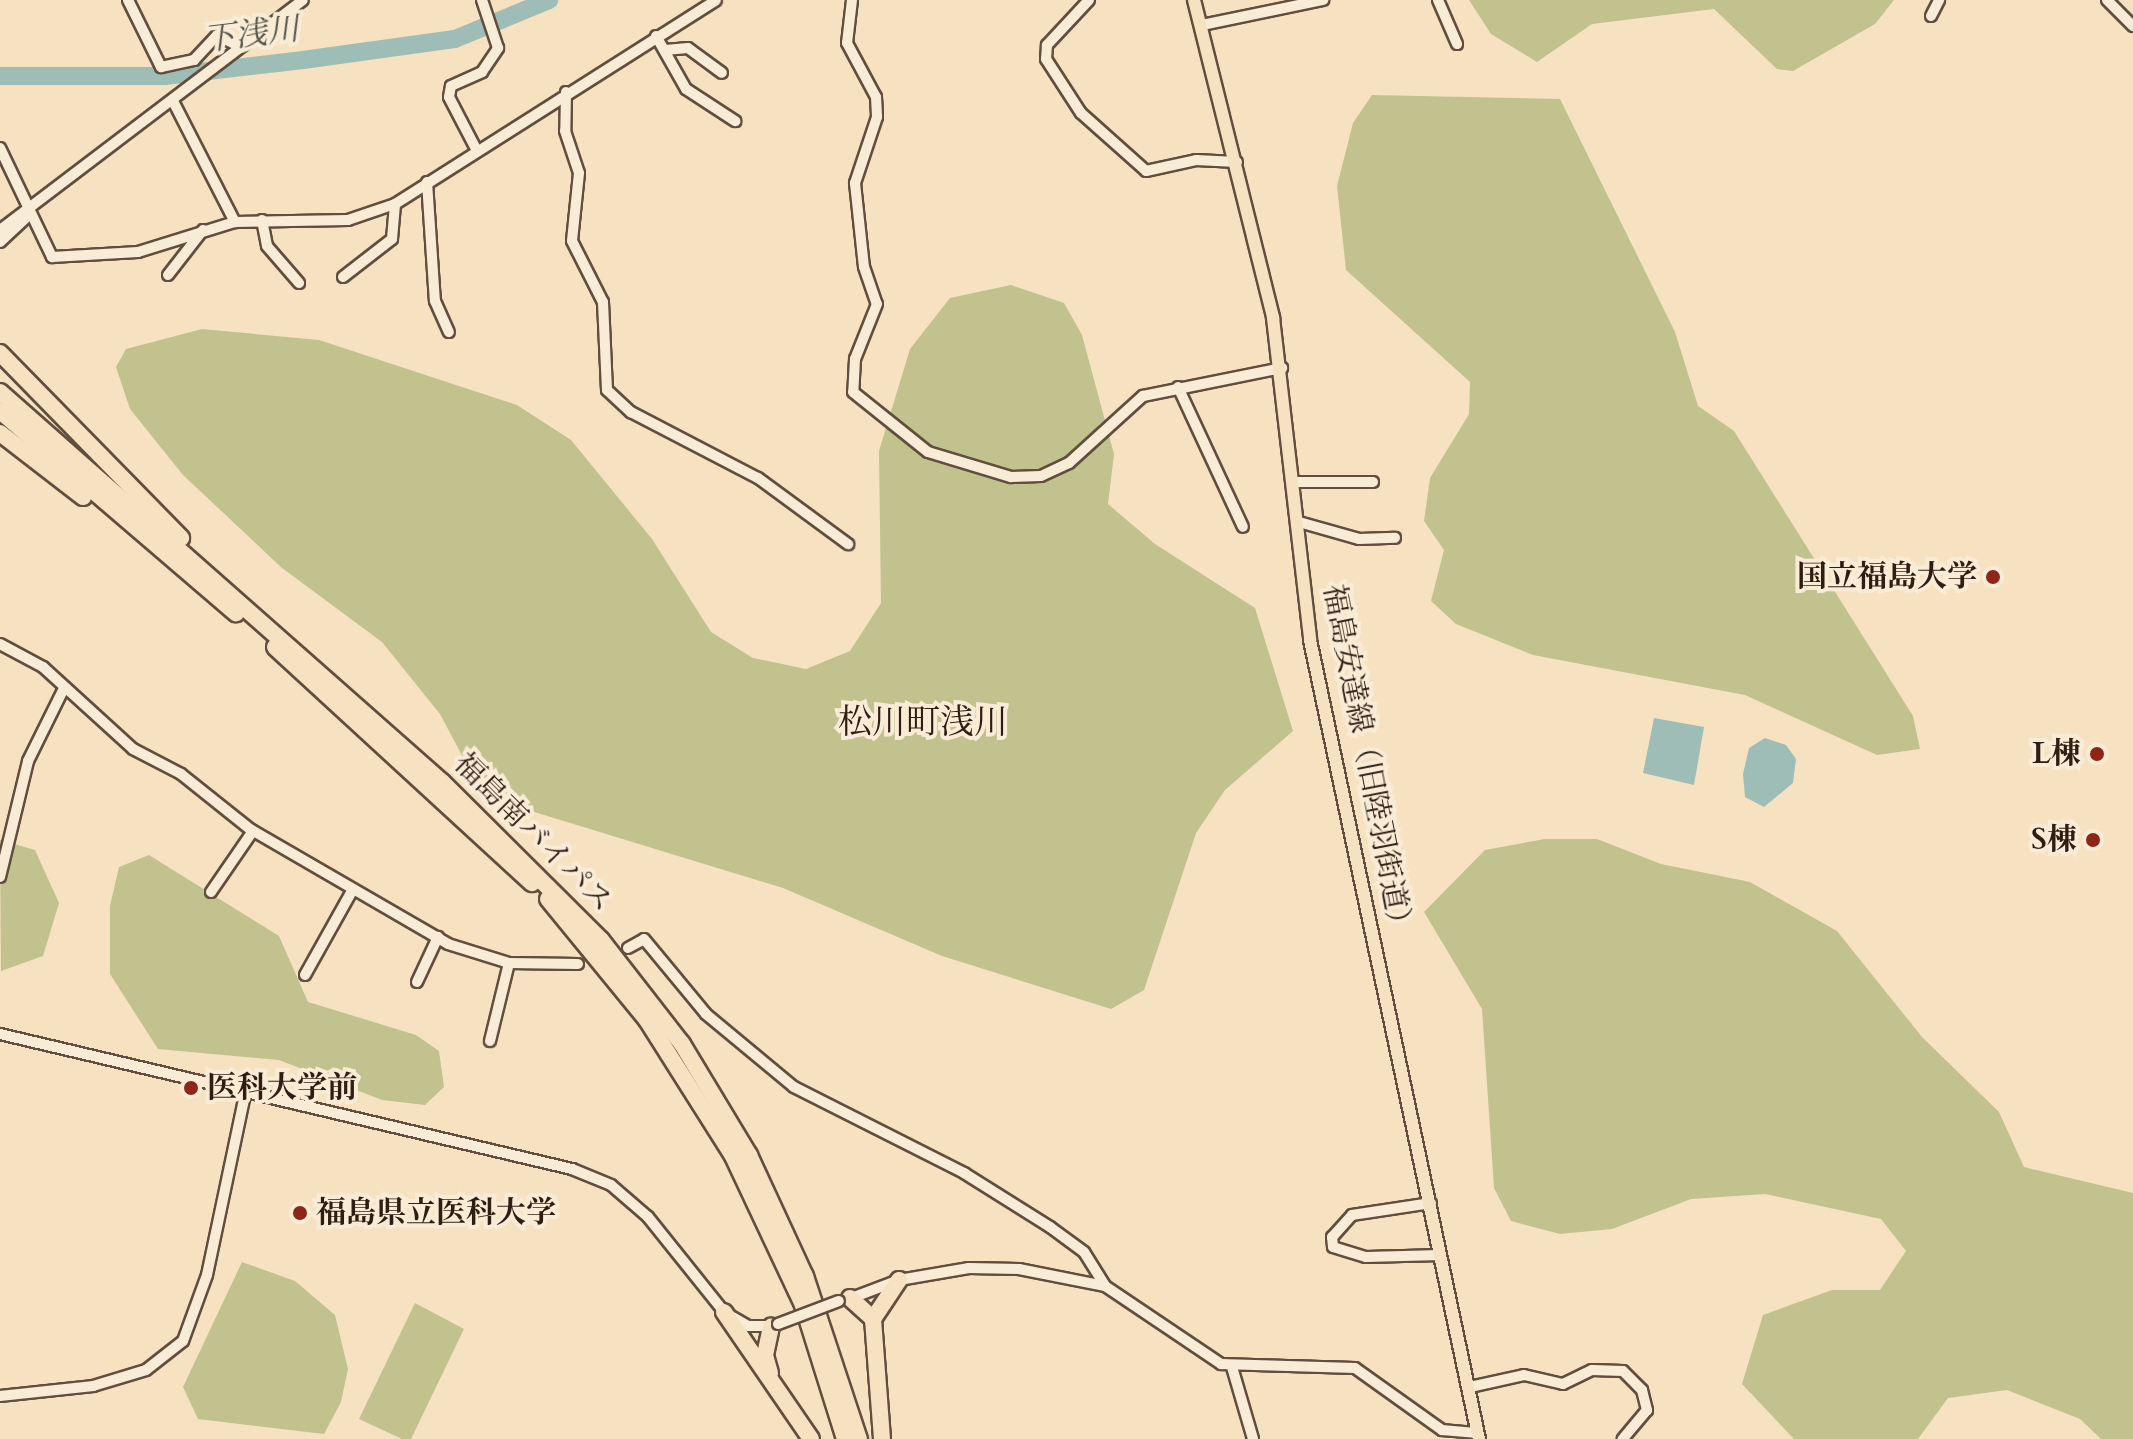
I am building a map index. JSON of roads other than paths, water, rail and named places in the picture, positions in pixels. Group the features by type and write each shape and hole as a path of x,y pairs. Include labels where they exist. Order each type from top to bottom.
{"highway":[{"path":"0,353 274,632"},
{"name":"福島南バイパス","path":"0,392 274,632 503,839 601,940 682,1044 780,1218 826,1328 859,1439"},
{"name":"福島南バイパス","path":"0,411 241,617 540,890 647,1020 727,1144 771,1234 845,1439"},
{"path":"0,433 241,617"},
{"path":"882,1439 873,1319 899,1280"},
{"path":"845,1300 873,1319"},
{"path":"724,1312 795,1411"},
{"path":"775,1326 766,1367 811,1439"}],"main road":[{"name":"福島安達線（旧陸羽街道）","path":"1194,0 1237,162 1282,368 1310,640 1478,1436"}],"street":[{"path":"128,0 161,67 194,60 217,35 235,50"},
{"path":"0,242 31,212 303,0"},
{"path":"475,147 449,97 451,86 489,66 498,35 482,0"},
{"path":"0,148 52,257 138,252 235,222 348,220 395,204 475,147 716,0"},
{"path":"852,0 847,43 876,97 877,117 855,183 864,267 877,304 855,359 853,392 928,452 1011,477 1041,476 1069,463 1143,396 1282,368"},
{"path":"1089,0 1047,45 1046,59 1081,113 1146,171 1196,160 1237,162"},
{"path":"1202,25 1323,0"},
{"path":"1438,0 1457,44"},
{"path":"1931,16 1939,0"},
{"path":"2107,0 2133,26"},
{"path":"656,36 686,89 735,121"},
{"path":"665,50 688,48 722,73"},
{"path":"566,92 565,131 579,173 572,241 603,302 607,390 631,412 758,478 848,544"},
{"path":"174,103 235,222"},
{"path":"427,182 435,301 449,332"},
{"path":"343,277 392,239 395,204"},
{"path":"0,230 31,212"},
{"path":"262,220 267,246 299,283"},
{"path":"168,275 203,230"},
{"path":"1178,387 1243,527"},
{"path":"1296,482 1373,482"},
{"path":"1299,522 1359,539 1395,538"},
{"path":"0,644 64,688 133,749 188,779 253,831 438,937 509,963 578,964"},
{"path":"0,877 28,761 64,688"},
{"path":"211,892 253,831"},
{"path":"305,975 353,889"},
{"path":"417,982 438,937"},
{"path":"628,948 644,939 706,1014 794,1087 964,1173 1050,1227 1084,1252 1105,1286"},
{"path":"490,1041 509,963"},
{"path":"3,1035 572,1169 611,1185 648,1217 724,1312 748,1326 775,1326 899,1280 1019,1269 1105,1286 1232,1367 1355,1368 1442,1430 1478,1436"},
{"path":"0,1396 93,1386 146,1370 183,1341 207,1275 245,1094"},
{"path":"1431,1203 1352,1215 1332,1237 1333,1247 1366,1257 1441,1255"},
{"path":"1232,1367 1253,1439"},
{"path":"1470,1387 1524,1375 1563,1384 1592,1370 1623,1371 1642,1390 1647,1410 1623,1439"}],"water":[{"path":"1654,718 1704,727 1694,785 1643,773"},
{"path":"1765,738 1786,745 1796,759 1793,783 1764,807 1745,797 1743,774 1749,748"}],"waterway":[{"name":"下浅川","path":"0,76 165,76 455,39 549,0"}],"place":[{"name":"国立福島大学","path":"1993,577"},
{"name":"L棟","path":"2097,754"},
{"name":"S棟","path":"2093,840"},
{"name":"医科大学前","path":"191,1088"},
{"name":"福島県立医科大学","path":"300,1213"}],"district":[{"name":"松川町浅川","path":"923,723"}]}
